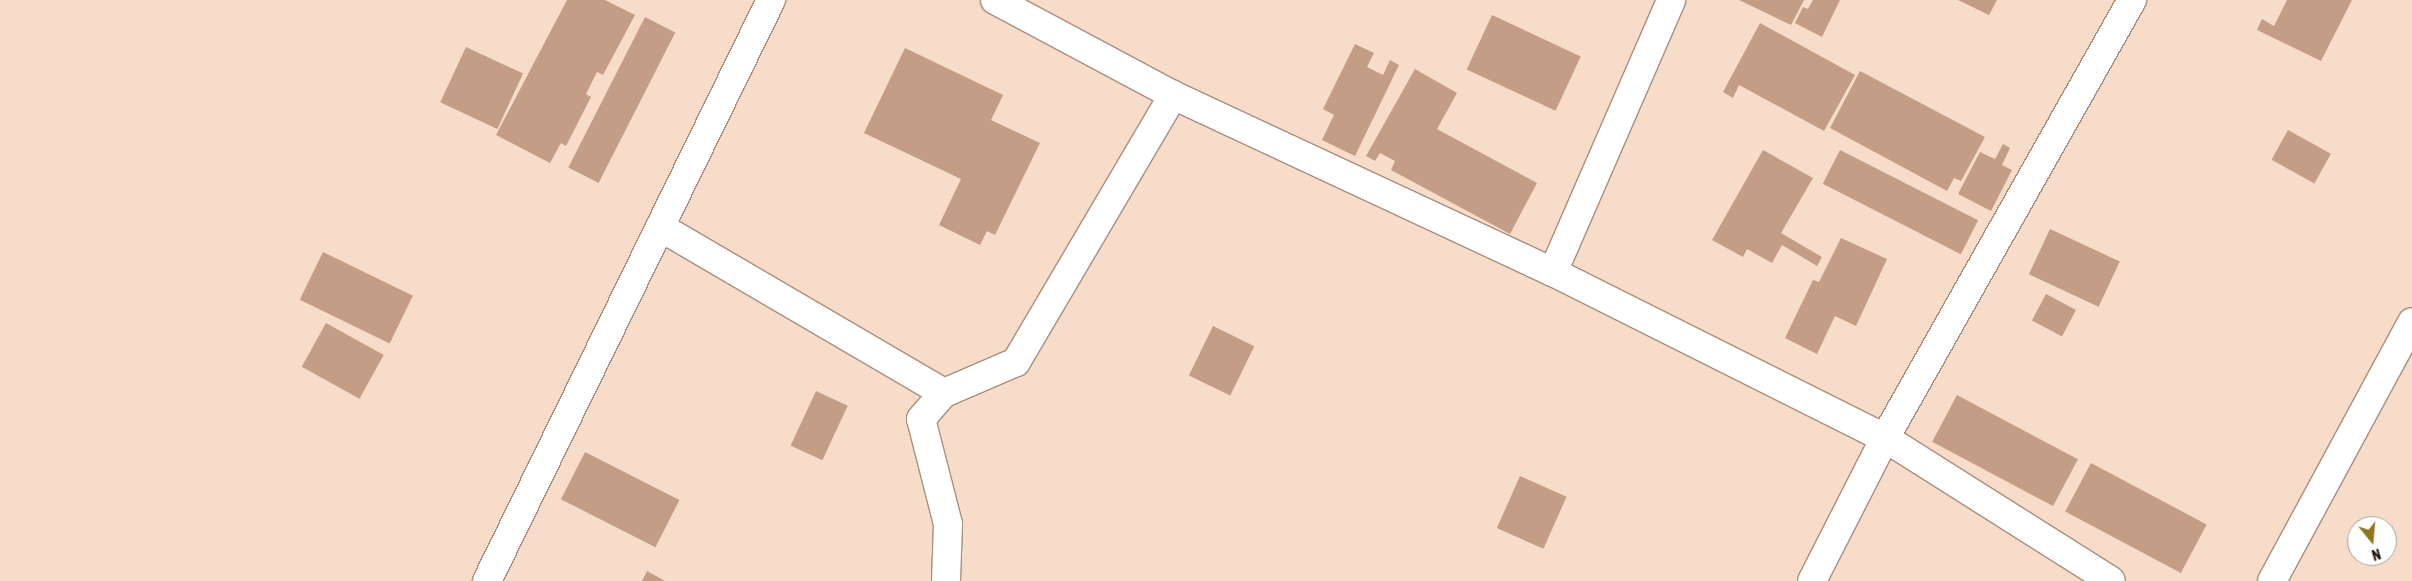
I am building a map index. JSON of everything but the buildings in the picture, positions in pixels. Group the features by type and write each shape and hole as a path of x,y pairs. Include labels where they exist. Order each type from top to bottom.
{"street":[{"path":"487,581 771,0"},
{"path":"995,0 1173,95 1553,272 1885,438 2111,581"},
{"path":"1553,272 1671,0"},
{"path":"1812,581 1885,438 2132,0"},
{"path":"946,581 948,524 921,419 944,393 1016,362 1173,95"},
{"path":"660,227 944,393"},
{"path":"2272,581 2412,322"}]}
